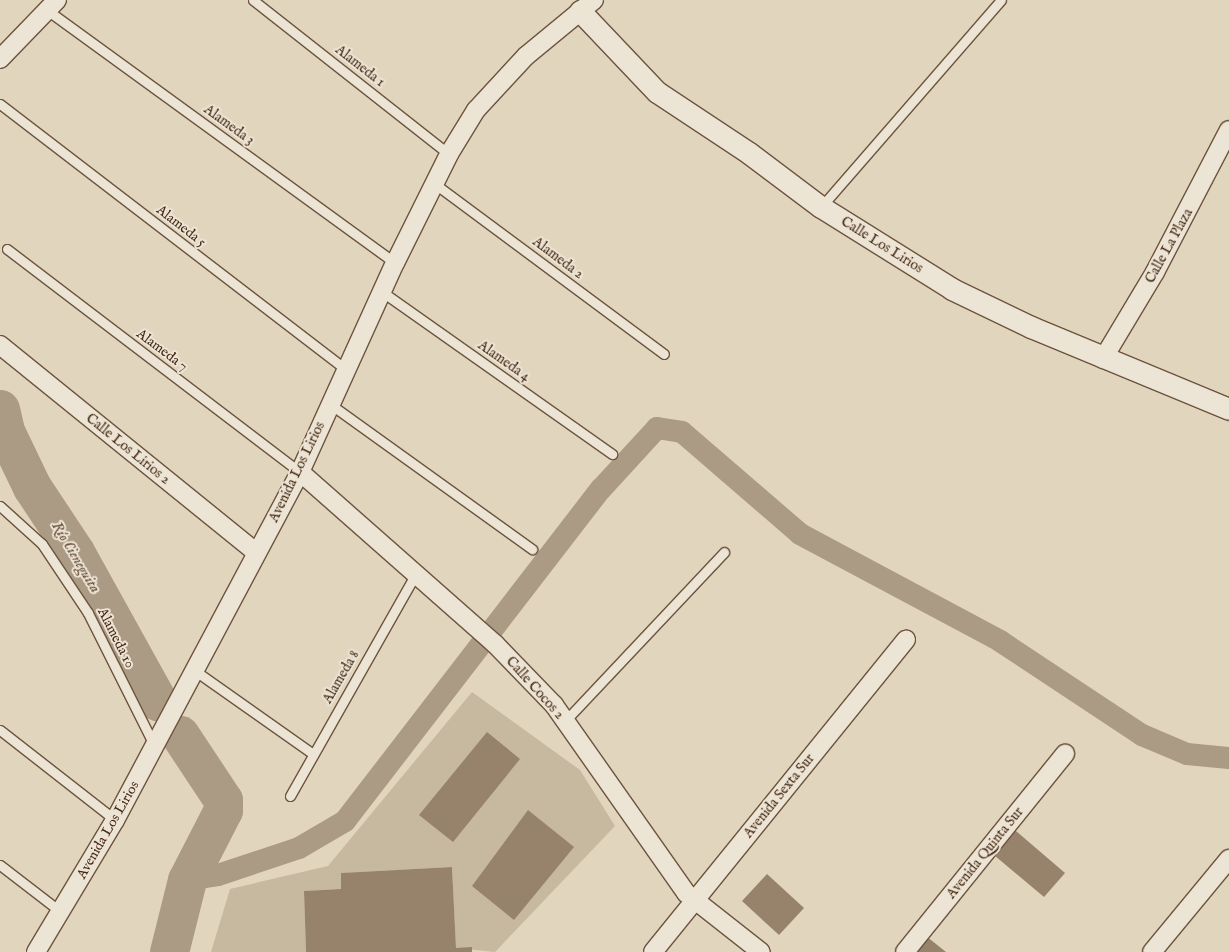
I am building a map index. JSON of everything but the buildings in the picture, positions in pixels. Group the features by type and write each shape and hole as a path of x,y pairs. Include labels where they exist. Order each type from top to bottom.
{"street":[{"name":"Avenida Los Lirios","path":"36,952 115,820 300,472 394,262 449,154 476,110 526,56 582,4"},
{"name":"Calle Los Lirios","path":"582,4 657,92 749,153 821,207 952,289 1103,358 1229,410"},
{"path":"0,59 52,5"},
{"name":"Calle La Plaza","path":"1103,358 1155,272 1229,130"},
{"name":"Calle Los Lirios 2","path":"0,345 256,552"},
{"name":"Calle Cocos 2","path":"300,472 495,644 565,721 634,824 695,900 761,952"},
{"name":"Avenida Sexta Sur","path":"653,952 906,640"},
{"name":"Avenida Quinta Sur","path":"905,952 1065,754"},
{"path":"1152,952 1229,858"}],"lane":[{"name":"Alameda 1","path":"253,0 449,154"},
{"path":"821,207 1000,0"},
{"name":"Alameda 3","path":"52,5 394,262"},
{"name":"Alameda 5","path":"0,104 345,369"},
{"name":"Alameda 2","path":"435,184 664,354"},
{"name":"Alameda 7","path":"7,249 300,472"},
{"name":"Alameda 4","path":"381,291 612,454"},
{"path":"330,404 532,549"},
{"name":"Alameda 10","path":"0,506 42,544 88,613 155,747"},
{"path":"565,721 724,552"},
{"name":"Alameda 8","path":"290,796 416,573"},
{"path":"194,670 313,754"},
{"path":"0,730 115,820"},
{"path":"0,865 61,912"}],"shaded area":[{"path":"472,692 580,770 615,826 495,952 456,948 452,867 341,873 341,889 304,891 306,952 211,952 230,889 328,866"}],"waterway":[{"name":"Río Cieneguita","path":"0,409 5,431 32,487 75,552 158,702"},
{"path":"187,880 218,875 299,848 345,821 601,489 657,428 682,432 800,534 1000,641 1142,735 1187,754 1229,758"},
{"name":"Río Cieneguita","path":"169,952 187,880 223,810 223,800 180,735"}]}
